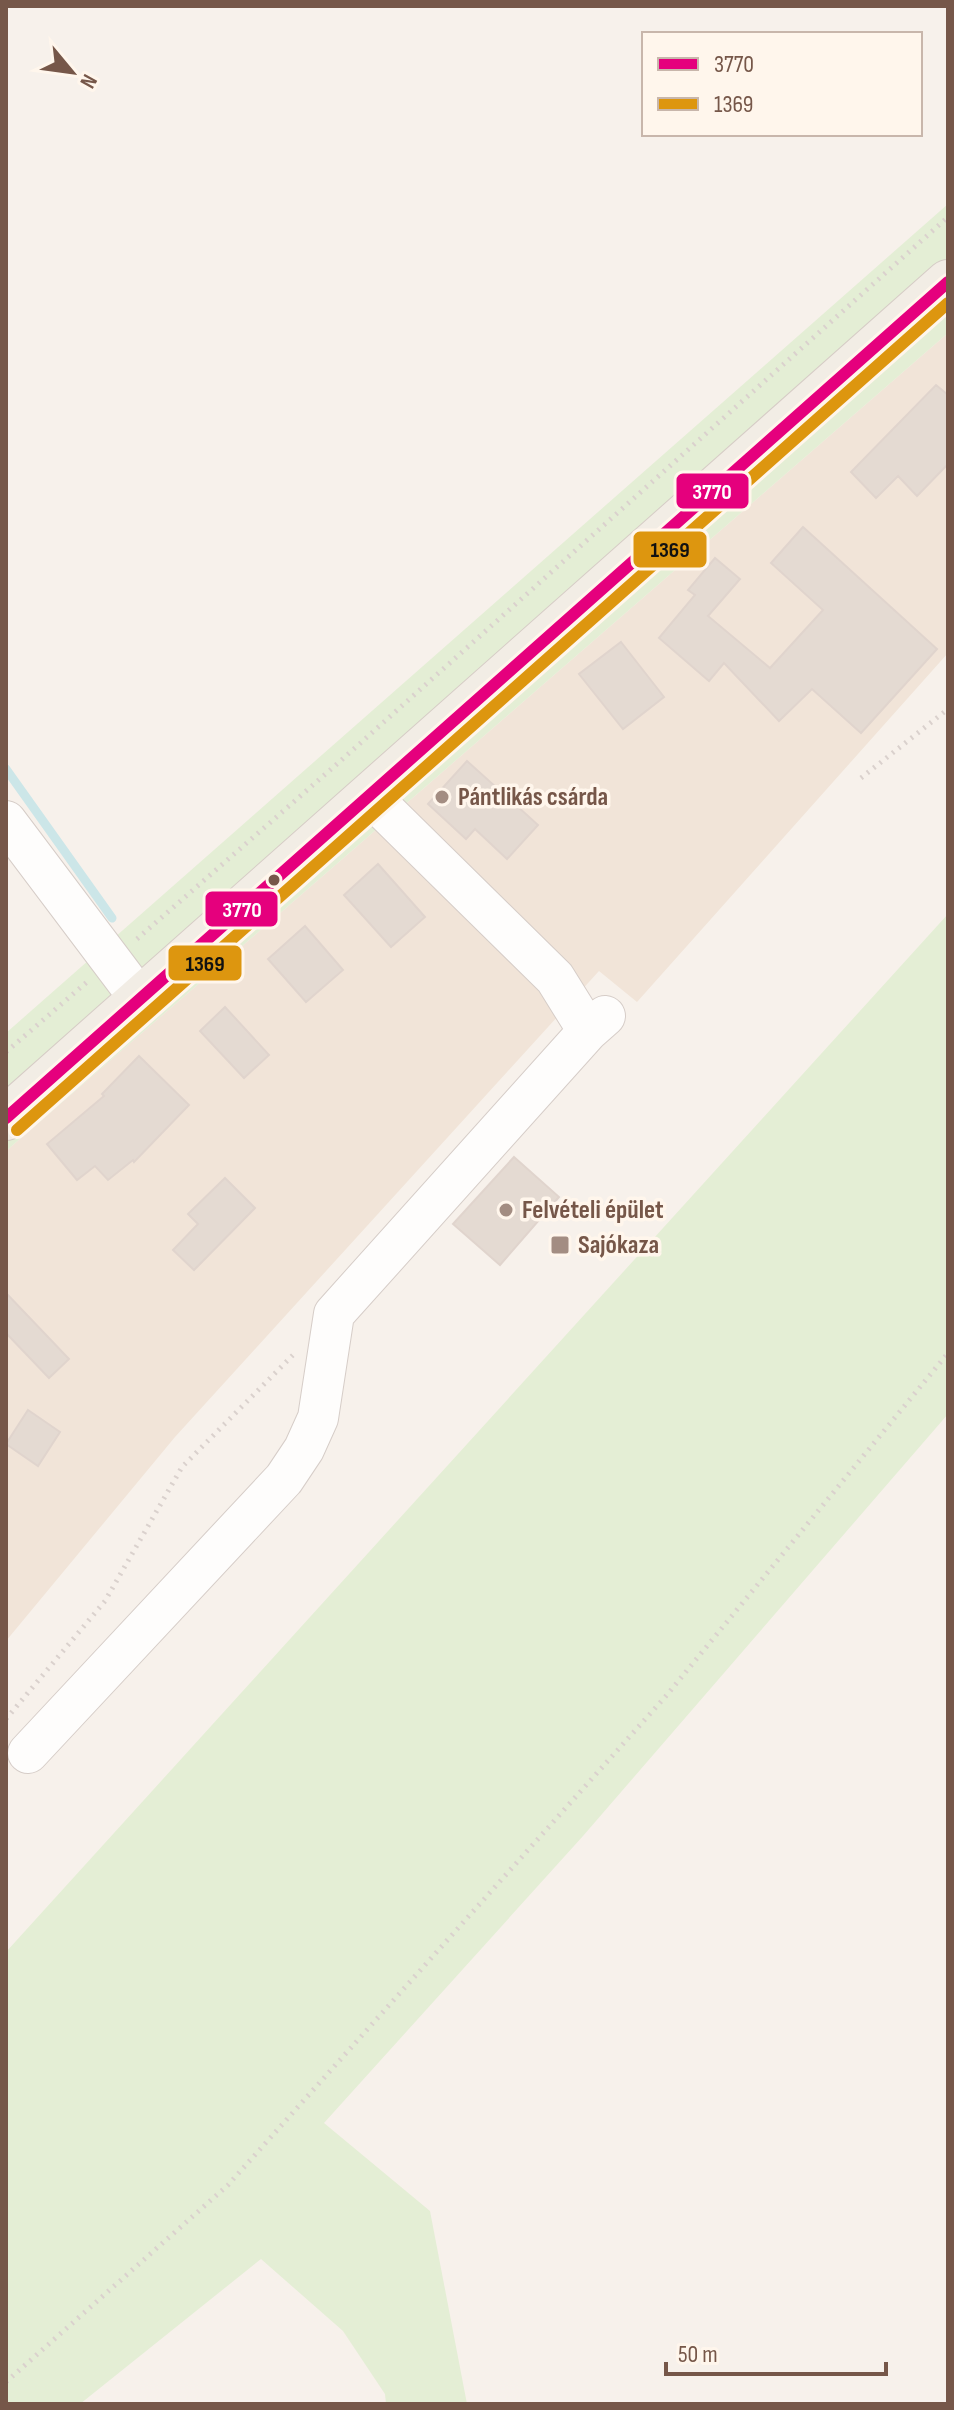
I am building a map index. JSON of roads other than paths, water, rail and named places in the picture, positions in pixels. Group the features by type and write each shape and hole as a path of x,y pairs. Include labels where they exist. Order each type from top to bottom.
{"main road":[{"path":"6,1118 948,282"}],"street":[{"path":"28,1753 284,1479 304,1449 318,1418 334,1314 596,1024 555,978 369,795"},
{"path":"6,821 140,999"}],"waterway":[{"path":"6,769 112,918"}],"place":[{"name":"Pántlikás csárda","path":"442,797"},
{"name":"Felvételi épület","path":"506,1210"},
{"name":"Sajókaza","path":"560,1245"}]}
